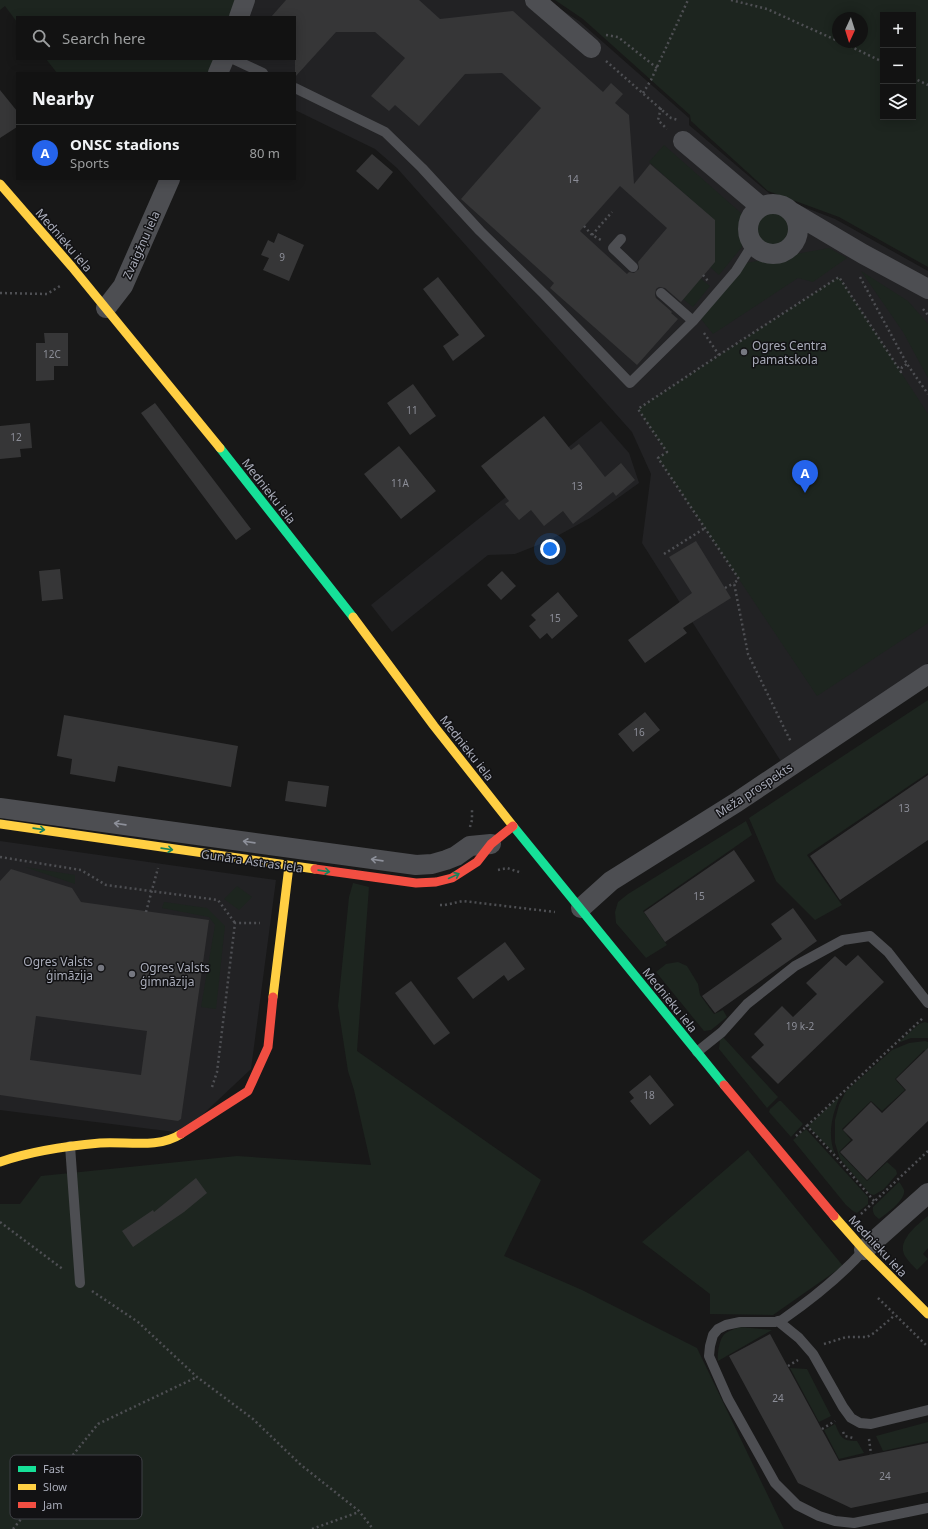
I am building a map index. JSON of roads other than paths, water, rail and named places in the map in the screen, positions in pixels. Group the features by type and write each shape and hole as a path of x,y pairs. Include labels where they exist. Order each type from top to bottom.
{"street":[{"path":"239,16 245,0"},
{"path":"535,0 588,45"},
{"path":"218,72 224,60"},
{"path":"678,131 760,206"},
{"name":"Zvaigžņu iela","path":"106,308 123,286 170,180"},
{"name":"Mednieku iela","path":"0,184 72,267 221,449 368,636 434,726 513,826 697,1052 833,1215 864,1250 928,1314"},
{"path":"792,212 797,221 798,230 795,241 787,250 781,253 772,254 763,252 753,244 748,237 747,227 749,218 754,211 760,206 768,203 777,203 785,206 792,212 863,254 928,289"},
{"path":"795,241 820,242 839,240"},
{"name":"Meža prospekts","path":"581,908 611,881 802,759 928,674"},
{"name":"Gunāra Astras iela","path":"0,808 416,865 432,864 446,860 456,856 470,846 491,844"},
{"name":"Gunāra Astras iela","path":"0,824 416,883 436,882 452,878 478,862 491,844 513,826"},
{"path":"0,1162 10,1158 70,1146 102,1143 137,1144 172,1140 248,1091 268,1047 282,911 289,866"},
{"path":"864,1250 928,1193"}],"lane":[{"path":"235,60 261,72"},
{"path":"296,88 385,132 422,168 480,231 544,294 630,383 693,320 736,271 753,244"},
{"path":"621,239 613,248 633,267"},
{"path":"661,293 693,320"},
{"path":"697,1052 722,1032 747,1004 795,966 843,940 870,936 888,952 928,1003"},
{"path":"70,1146 80,1283"},
{"path":"864,1250 850,1266 823,1289 793,1312 778,1321 740,1322 726,1325 718,1329 713,1335 709,1356 728,1399 775,1483 797,1505 819,1516 835,1521 854,1523 928,1508"},
{"path":"778,1321 799,1338 813,1354 843,1407 851,1418 860,1423 872,1424 928,1410"}],"place":[{"name":"Ogres Centra pamatskola","path":"744,352"},
{"name":"ONSC stadions","path":"805,493"},
{"name":"Ogres Valsts ģimāzija","path":"101,968"},
{"name":"Ogres Valsts ģimnāzija","path":"132,974"}]}
